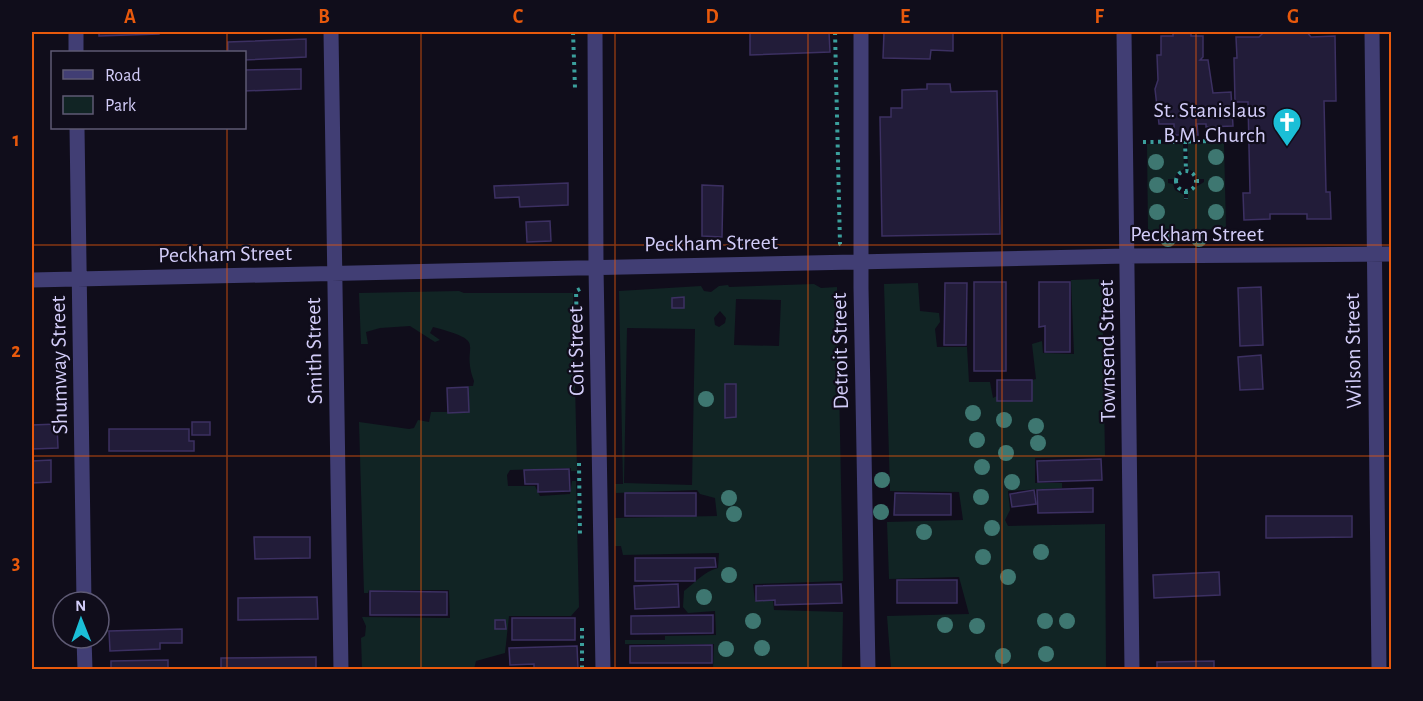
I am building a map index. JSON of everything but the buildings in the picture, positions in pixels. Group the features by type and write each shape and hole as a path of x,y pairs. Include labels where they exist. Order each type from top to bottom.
{"street":[{"path":"76,32 76,51"},
{"name":"Smith Street","path":"332,32 341,669"},
{"name":"Coit Street","path":"595,32 596,267 603,669"},
{"name":"Detroit Street","path":"861,32 868,669"},
{"name":"Townsend Street","path":"1124,32 1132,669"},
{"name":"Wilson Street","path":"1371,32 1379,669"},
{"name":"Shumway Street","path":"77,129 84,590"},
{"name":"Peckham Street","path":"32,280 1127,256 1392,254"},
{"path":"84,650 85,669"}],"path":[{"path":"835,32 840,244"},
{"path":"1185,141 1186,171"},
{"path":"1142,142 1228,141"},
{"path":"1186,171 1192,173 1196,181 1193,189 1186,191 1178,187 1176,181 1180,173 1186,171"},
{"path":"1196,181 1203,180"},
{"path":"1168,181 1176,181"},
{"path":"1186,191 1186,199"}],"green space":[{"path":"1224,143 1226,229 1148,231 1147,144 1183,144 1184,169 1177,173 1174,179 1168,179 1168,183 1173,184 1175,190 1184,195 1184,200 1188,199 1188,192 1204,182 1204,179 1198,179 1196,173 1188,169 1188,144"},
{"path":"1099,279 1099,284 1102,284 1105,456 1035,458 1035,483 1062,483 1062,488 1008,491 1010,510 1005,520 1008,526 1105,524 1106,669 891,668 887,616 969,614 959,577 889,579 887,522 963,520 959,492 890,491 884,284 918,283 920,311 939,313 940,322 935,329 937,347 967,347 969,382 990,382 993,398 1001,394 1031,392 1032,380 1036,379 1032,344 1042,341 1043,353 1074,354 1071,280"},
{"path":"814,284 821,288 837,287 843,581 753,584 755,601 773,601 774,610 843,612 842,669 713,669 714,644 625,644 625,640 665,640 665,636 716,635 715,611 688,613 683,607 684,591 704,575 718,568 719,553 623,555 621,546 615,546 615,518 717,516 715,498 700,494 697,490 616,493 615,484 623,484 619,291 701,286 704,291 711,292 719,286 728,285 729,287","holes":["736,299 781,300 779,346 734,345","720,311 726,318 725,323 719,327 715,325 714,318","627,328 695,329 692,485 624,483"]},
{"path":"459,291 464,293 573,293 577,471 571,471 571,468 510,470 507,475 508,486 535,486 540,496 570,494 572,481 576,481 579,607 571,616 509,616 505,653 476,661 474,669 362,669 361,638 365,636 366,626 362,617 450,618 449,590 369,590 368,593 364,593 359,422 409,429 414,428 418,420 429,422 431,412 466,412 469,386 473,386 474,381 470,368 470,345 468,341 451,332 433,327 430,333 440,340 435,342 410,326 380,328 366,332 368,344 361,344 359,293"}],"place":[{"name":"St. Stanislaus B.M. Church","path":"1287,148"}]}
